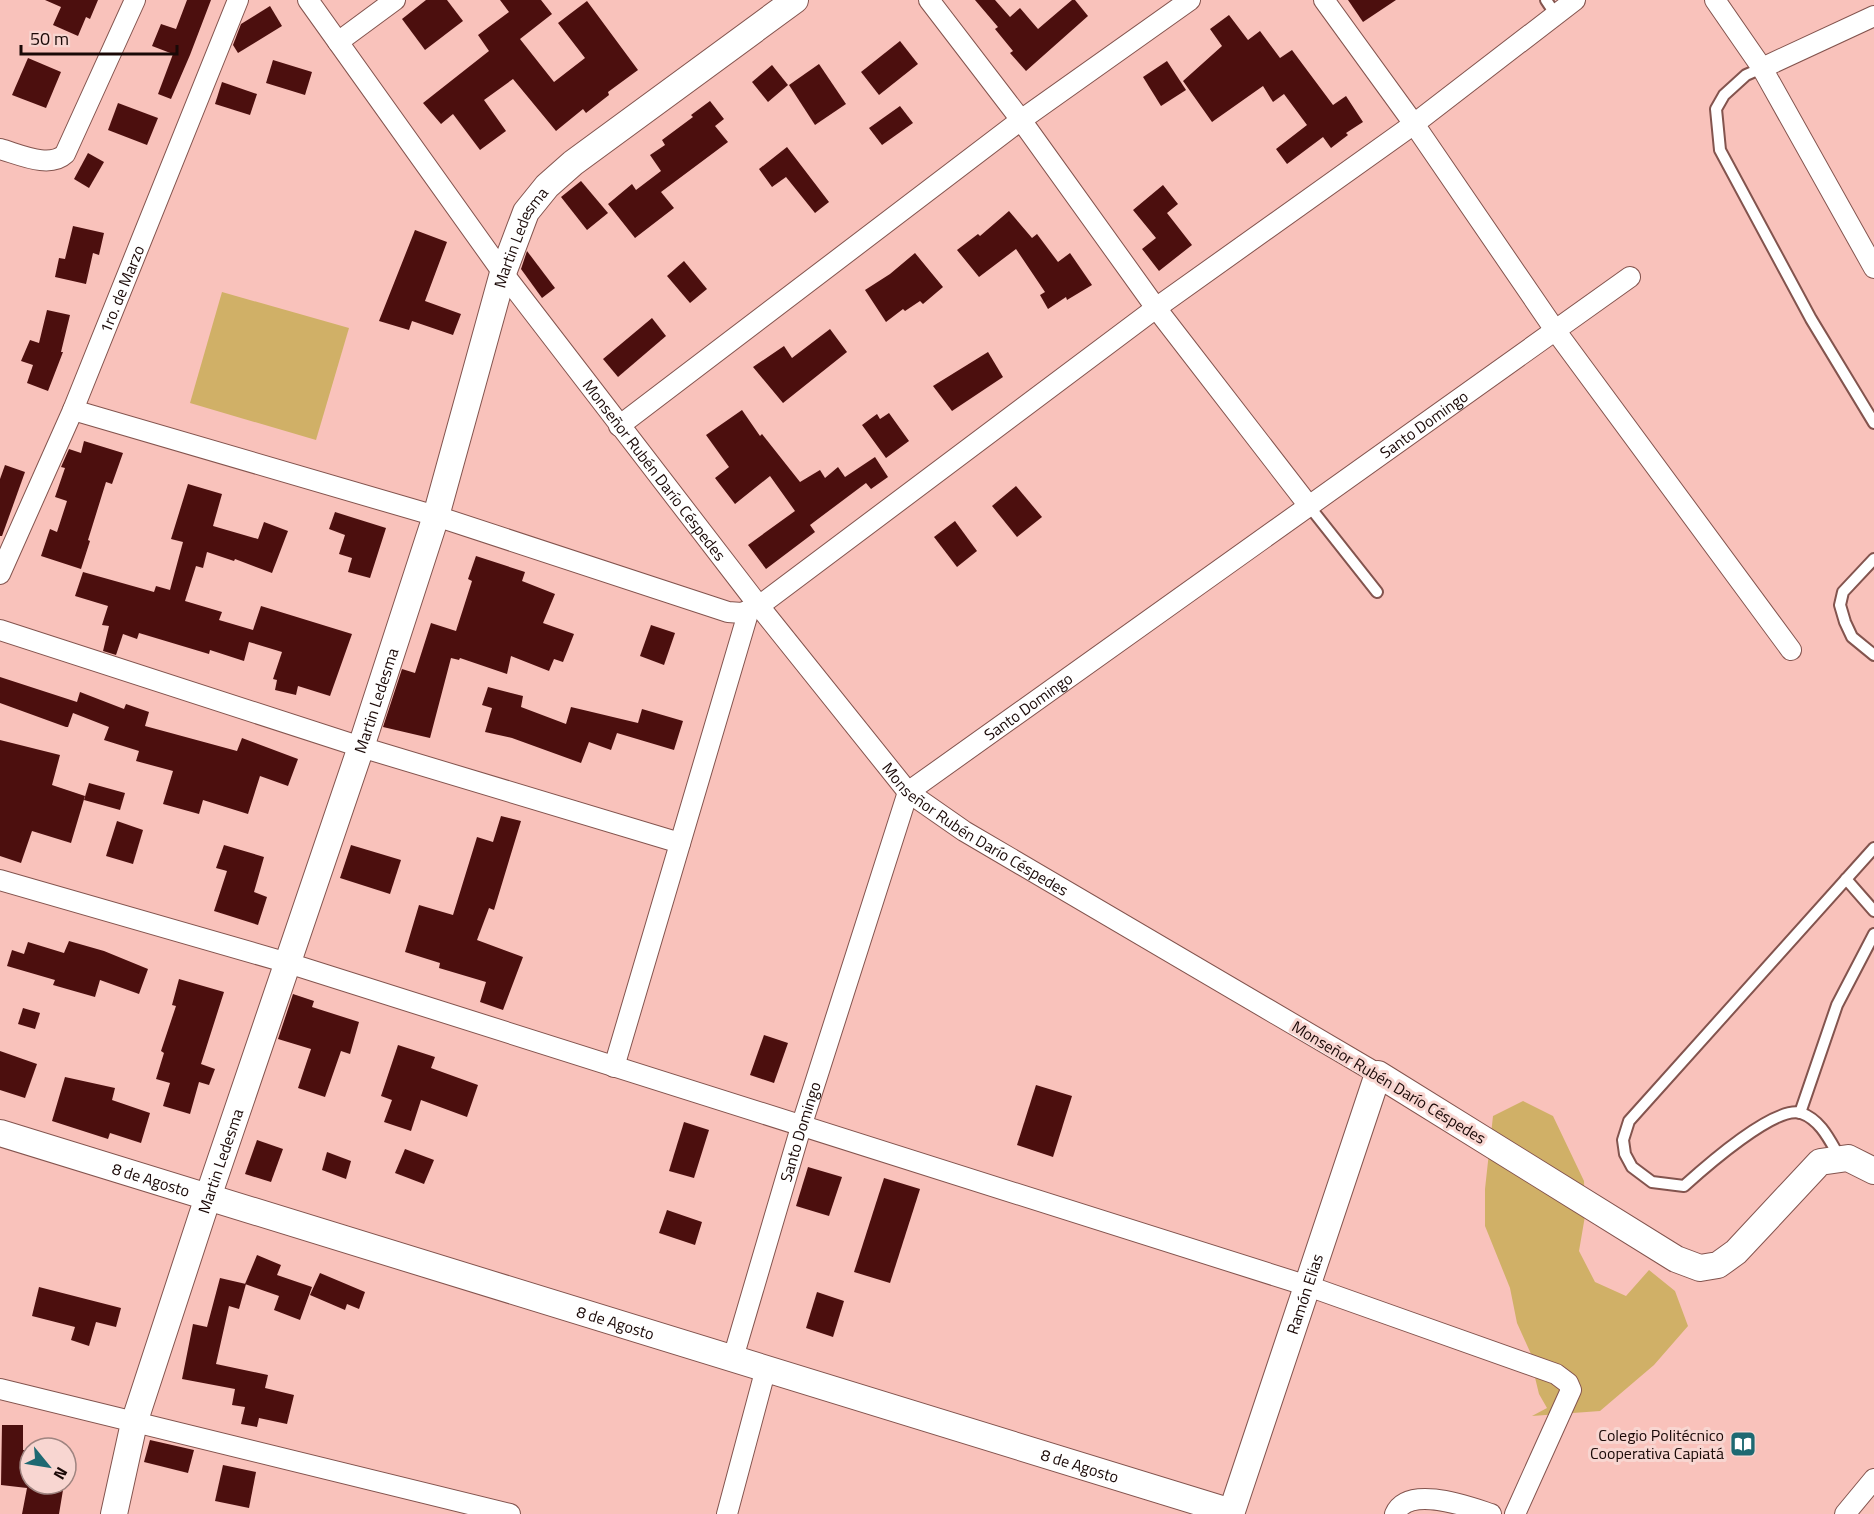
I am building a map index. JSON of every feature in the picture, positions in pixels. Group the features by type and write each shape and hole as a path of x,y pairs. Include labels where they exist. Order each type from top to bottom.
{"street":[{"path":"0,149 49,162 58,160 64,154 135,0"},
{"name":"1ro. de Marzo","path":"0,574 73,410 238,0"},
{"name":"Monseñor Rubén Darío Céspedes","path":"308,0 503,273 754,608 908,792 964,831 1378,1074 1676,1259 1700,1268 1718,1265 1736,1252 1820,1162 1841,1159"},
{"path":"338,42 394,0"},
{"name":"Martin Ledesma","path":"114,1514 134,1423 208,1197 362,747 436,516 503,273 526,212 547,186 573,163 795,0"},
{"path":"929,0 1021,120 1156,308 1309,506"},
{"path":"619,426 1021,120 1190,0"},
{"path":"1324,0 1414,124 1555,330 1791,650"},
{"path":"73,410 436,516 728,612 742,613 754,608 1156,308 1414,124 1551,7 1575,0"},
{"path":"1715,0 1762,69 1874,268"},
{"path":"1762,69 1874,16"},
{"name":"Santo Domingo","path":"733,1358 801,1127 908,792 1630,277"},
{"path":"614,1067 680,843 754,608"},
{"path":"0,630 362,747 680,843"},
{"path":"0,880 288,963 1308,1286 1556,1374 1568,1383 1571,1390 1515,1514"},
{"name":"Ramón Elias","path":"1233,1513 1378,1074"},
{"name":"8 de Agosto","path":"0,1133 1233,1513"},
{"path":"1841,1159 1848,1158 1874,1171"},
{"path":"727,1514 766,1368"},
{"path":"0,1389 510,1514"},
{"path":"1845,1514 1874,1479"},
{"path":"1395,1514 1397,1509 1410,1500 1425,1498 1460,1504 1491,1514"}],"lane":[{"path":"1762,69 1746,75 1724,95 1716,109 1720,150 1811,319 1874,423"},
{"path":"1309,506 1377,592"},
{"path":"1874,560 1843,592 1840,605 1852,636 1874,655"},
{"path":"1841,1159 1818,1124 1800,1113 1784,1114 1733,1144 1684,1186 1652,1182 1632,1167 1625,1154 1623,1140 1629,1121 1874,848"},
{"path":"1846,879 1874,911"},
{"path":"1800,1113 1838,1005 1874,934"}],"shaded area":[{"path":"222,292 349,328 316,440 190,403"},
{"path":"1523,1101 1553,1116 1584,1181 1585,1216 1579,1251 1595,1282 1626,1296 1649,1270 1675,1291 1688,1326 1654,1365 1600,1411 1532,1416 1547,1408 1539,1394 1531,1354 1517,1323 1510,1288 1485,1226 1485,1189 1493,1116"}],"building":[{"path":"45,0 98,0 90,19 86,17 78,36 53,25 61,7"},
{"path":"187,0 211,0 171,99 158,94 173,54 152,46 161,24 176,29"},
{"path":"426,0 447,0 463,21 425,50 402,19"},
{"path":"500,0 541,0 552,14 520,39 554,82 585,58 558,23 587,1 638,70 608,92 609,95 586,113 583,109 556,131 513,79 484,100 506,131 480,150 453,114 441,124 423,103 489,51 478,35 509,12"},
{"path":"975,0 995,0 1010,17 1020,8 1038,29 1072,0 1075,0 1088,16 1026,71 1010,53 1013,51 995,29 998,27"},
{"path":"1348,0 1396,0 1363,22"},
{"path":"270,6 282,26 238,53 233,45 241,24"},
{"path":"1229,15 1248,40 1260,31 1280,58 1292,50 1333,105 1346,96 1363,122 1346,133 1348,135 1331,148 1323,137 1287,164 1276,149 1307,125 1284,94 1273,102 1263,86 1212,122 1183,81 1222,46 1210,29"},
{"path":"900,41 918,64 879,95 861,72"},
{"path":"28,58 61,72 46,108 12,95"},
{"path":"273,60 312,72 305,95 266,83"},
{"path":"1167,61 1186,90 1161,106 1143,77"},
{"path":"819,64 846,104 815,125 789,85"},
{"path":"772,65 788,85 768,102 752,82"},
{"path":"222,82 257,94 250,115 215,104"},
{"path":"710,101 724,119 715,126 728,142 661,192 674,208 635,238 608,204 632,184 636,190 661,171 650,155 665,145 662,140"},
{"path":"118,103 158,118 147,145 108,130"},
{"path":"900,106 913,123 882,145 869,128"},
{"path":"787,147 829,202 815,213 786,177 772,187 759,169"},
{"path":"88,153 104,162 89,188 74,179"},
{"path":"581,181 608,213 587,230 561,197"},
{"path":"1163,185 1178,204 1167,213 1192,245 1159,271 1142,249 1156,238 1133,210"},
{"path":"1009,211 1032,238 1037,234 1058,262 1070,253 1092,285 1067,300 1066,297 1048,309 1040,295 1045,292 1016,249 979,277 957,250 978,234 980,236"},
{"path":"73,226 104,233 99,255 93,253 86,284 55,277 59,258 65,259"},
{"path":"415,230 447,242 425,301 461,314 453,335 412,321 409,330 379,321"},
{"path":"527,251 555,288 542,298 521,269"},
{"path":"915,253 943,287 923,304 920,301 905,311 903,309 886,322 865,290 890,274"},
{"path":"684,261 707,289 690,303 667,276"},
{"path":"47,310 70,315 61,352 63,352 48,391 27,383 33,365 21,361 30,340 39,343"},
{"path":"652,318 666,336 618,377 603,359"},
{"path":"830,329 847,352 783,403 753,367 784,346 792,358"},
{"path":"988,352 1003,377 952,411 933,386"},
{"path":"742,410 760,436 762,434 800,482 820,470 825,478 838,467 845,477 875,457 888,477 871,489 866,483 810,525 815,532 766,569 748,545 795,511 770,476 735,504 715,478 729,467 706,435"},
{"path":"889,413 909,441 886,458 862,425 877,414 880,419"},
{"path":"84,441 123,453 112,484 106,482 81,569 41,556 50,529 57,532 67,501 55,497 65,468 61,467 69,449 81,453"},
{"path":"5,465 25,472 2,536 0,536 0,479"},
{"path":"188,484 222,494 213,526 258,539 264,522 288,531 272,573 235,559 234,561 207,552 203,568 196,566 185,601 222,612 219,620 253,630 261,606 352,634 330,696 298,686 296,695 275,690 277,680 273,679 282,652 249,642 244,661 210,650 209,654 139,633 137,639 123,634 116,655 103,651 109,626 102,625 108,606 75,596 83,572 154,592 156,586 170,590 183,542 171,539"},
{"path":"1016,486 1042,517 1017,537 992,506"},
{"path":"335,512 386,528 370,578 348,572 352,558 339,554 345,535 329,529"},
{"path":"955,521 977,551 957,567 934,537"},
{"path":"476,556 525,572 522,581 555,594 543,623 574,634 563,662 554,659 549,671 511,656 507,674 460,658 459,660 451,658 430,738 383,727 402,669 415,673 431,623 456,631 472,581 468,579"},
{"path":"651,625 675,633 664,665 640,656"},
{"path":"0,677 77,702 80,692 124,709 126,704 149,712 145,726 237,751 242,738 298,759 288,786 260,776 248,814 203,800 199,814 163,804 173,771 136,761 139,751 104,740 109,727 73,713 66,727 0,703"},
{"path":"488,687 523,696 521,707 566,724 571,707 638,723 642,709 683,721 674,750 617,733 611,750 589,742 581,763 512,738 485,732 492,708 482,705"},
{"path":"0,740 60,755 52,785 85,796 71,843 32,831 21,863 0,856"},
{"path":"89,783 125,793 120,810 84,800"},
{"path":"501,816 521,821 494,910 489,908 477,940 523,957 503,1010 480,1002 486,982 439,968 440,963 405,952 419,905 453,915 477,837 493,842"},
{"path":"117,821 143,830 133,864 106,856"},
{"path":"224,845 264,857 254,892 267,897 258,925 214,911 227,871 216,868"},
{"path":"351,845 401,860 390,894 340,878"},
{"path":"69,941 104,951 148,969 139,994 100,980 95,997 53,985 55,980 7,966 12,950 24,954 28,942 64,953"},
{"path":"179,979 224,992 201,1064 215,1069 209,1085 199,1082 190,1114 163,1106 170,1083 156,1079 164,1053 161,1051 176,1006 172,1005"},
{"path":"293,994 314,1001 312,1007 359,1022 350,1054 341,1051 325,1097 298,1088 311,1049 278,1039"},
{"path":"23,1008 40,1013 35,1029 18,1024"},
{"path":"764,1035 788,1043 774,1083 750,1075"},
{"path":"398,1045 435,1057 431,1068 478,1085 467,1117 421,1100 411,1131 384,1122 392,1100 381,1096"},
{"path":"0,1051 37,1064 25,1098 0,1090"},
{"path":"65,1077 115,1088 112,1100 150,1113 141,1143 110,1133 108,1139 52,1121"},
{"path":"1036,1085 1072,1096 1053,1157 1017,1145"},
{"path":"684,1122 709,1130 694,1178 669,1171"},
{"path":"257,1140 283,1149 271,1182 245,1174"},
{"path":"405,1149 434,1160 424,1184 395,1173"},
{"path":"327,1152 351,1161 346,1179 322,1170"},
{"path":"808,1167 842,1177 829,1216 796,1206"},
{"path":"884,1178 920,1189 890,1283 854,1272"},
{"path":"667,1210 702,1222 695,1245 659,1233"},
{"path":"257,1255 281,1265 277,1275 312,1287 300,1320 274,1310 279,1296 245,1284"},
{"path":"320,1273 365,1292 359,1309 347,1304 345,1310 310,1295"},
{"path":"220,1278 246,1284 239,1309 229,1306 216,1364 268,1375 265,1388 294,1395 287,1424 259,1418 257,1427 241,1424 245,1407 232,1405 235,1389 182,1379 193,1324 207,1327"},
{"path":"39,1287 121,1308 116,1327 96,1322 89,1346 71,1340 75,1327 32,1316"},
{"path":"817,1292 844,1301 833,1337 806,1328"},
{"path":"2,1425 23,1425 23,1436 18,1436 18,1487 1,1485"},
{"path":"150,1440 194,1450 188,1473 144,1462"},
{"path":"223,1465 256,1472 249,1508 215,1501"},
{"path":"25,1496 62,1496 59,1514 22,1514"}],"place":[{"name":"Colegio Politécnico Cooperativa Capiatá","path":"1743,1444"}]}
